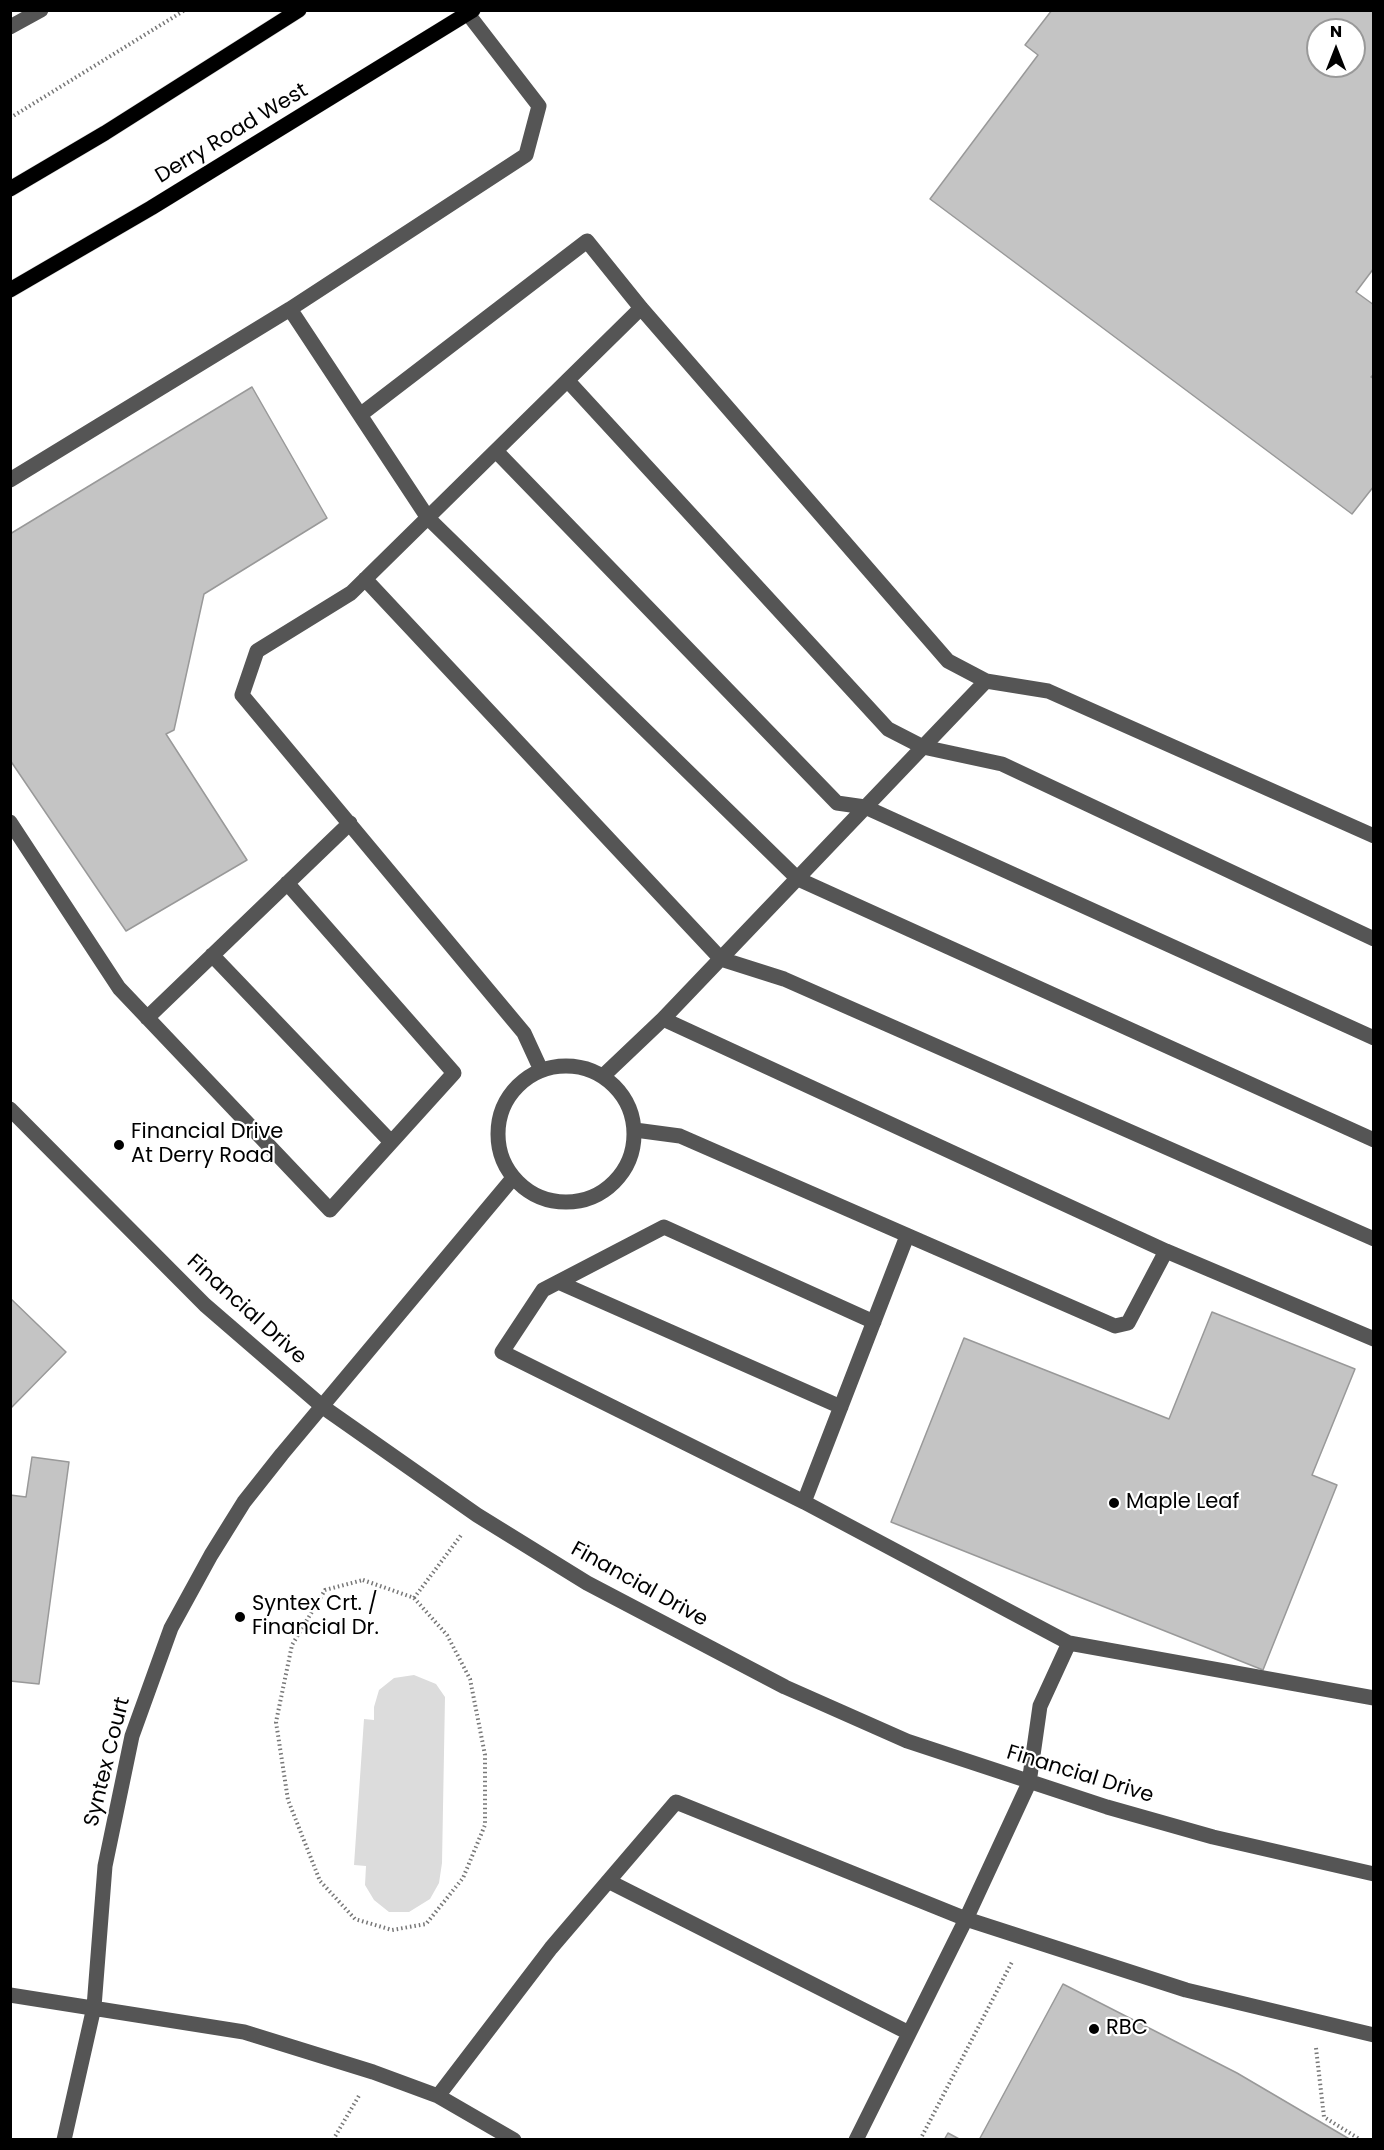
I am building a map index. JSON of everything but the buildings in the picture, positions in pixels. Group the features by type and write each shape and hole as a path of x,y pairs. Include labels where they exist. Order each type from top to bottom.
{"main road":[{"path":"10,189 105,133 299,10"},
{"name":"Derry Road West","path":"10,290 151,208 470,12"}],"street":[{"path":"10,27 41,10"},
{"path":"10,480 290,309 526,155 539,106 470,12"},
{"path":"360,416 587,241 641,308 948,662 986,681 1048,692 1374,836"},
{"path":"541,1070 524,1033 242,695 257,651 351,593 641,308"},
{"path":"290,309 428,518 798,879 1374,1140"},
{"path":"568,381 888,729 923,747 1002,764 1374,939"},
{"path":"496,451 837,803 865,807 1374,1038"},
{"path":"365,579 721,959 784,979 1374,1239"},
{"path":"603,1076 663,1019 986,681"},
{"path":"10,822 119,988 330,1210 454,1073 287,883"},
{"path":"147,1017 350,823"},
{"path":"212,955 391,1142"},
{"path":"663,1019 1166,1251 1374,1339"},
{"path":"562,1065 584,1068 603,1076 620,1090 631,1109 635,1130 633,1151 625,1171 610,1187 592,1198 570,1203 549,1201 529,1192 513,1178 502,1159 498,1138 499,1117 508,1097 522,1081 541,1070 562,1065"},
{"name":"Financial Drive","path":"10,1109 205,1305 323,1407 477,1515 587,1583 785,1687 907,1741 1029,1783 1214,1837 1374,1874"},
{"path":"635,1130 680,1136 1115,1326 1128,1323 1166,1251"},
{"name":"Syntex Court","path":"64,2139 94,2007 105,1866 132,1736 171,1628 211,1555 244,1502 513,1178"},
{"path":"874,1322 664,1227 543,1290 502,1352 804,1502 1069,1642 1374,1698"},
{"path":"804,1502 907,1236"},
{"path":"558,1282 841,1407"},
{"path":"856,2139 966,1919 1029,1783 1040,1706 1069,1642"},
{"path":"438,2096 551,1948 676,1802 966,1919 1186,1990 1374,2034"},
{"path":"608,1881 909,2033"},
{"path":"10,1995 244,2032 373,2072 438,2096 514,2139"}],"path":[{"path":"10,118 185,10"},
{"path":"414,1598 477,1515"},
{"path":"363,1580 414,1598 447,1635 470,1679 485,1755 485,1825 463,1878 426,1924 392,1930 355,1919 320,1881 288,1800 276,1722 292,1646 325,1590 363,1580"},
{"path":"920,2139 1014,1959"},
{"path":"1315,2042 1324,2118 1361,2139"},
{"path":"333,2139 373,2072"}],"shaded area":[{"path":"414,1675 436,1684 445,1697 442,1863 439,1883 430,1899 409,1912 389,1912 374,1900 365,1885 366,1866 354,1865 364,1719 374,1720 374,1707 379,1690 394,1678"}],"place":[{"name":"Financial Drive At Derry Road","path":"119,1145"},
{"name":"Maple Leaf","path":"1114,1503"},
{"name":"Syntex Crt. / Financial Dr.","path":"240,1617"},
{"name":"RBC","path":"1094,2029"}]}
